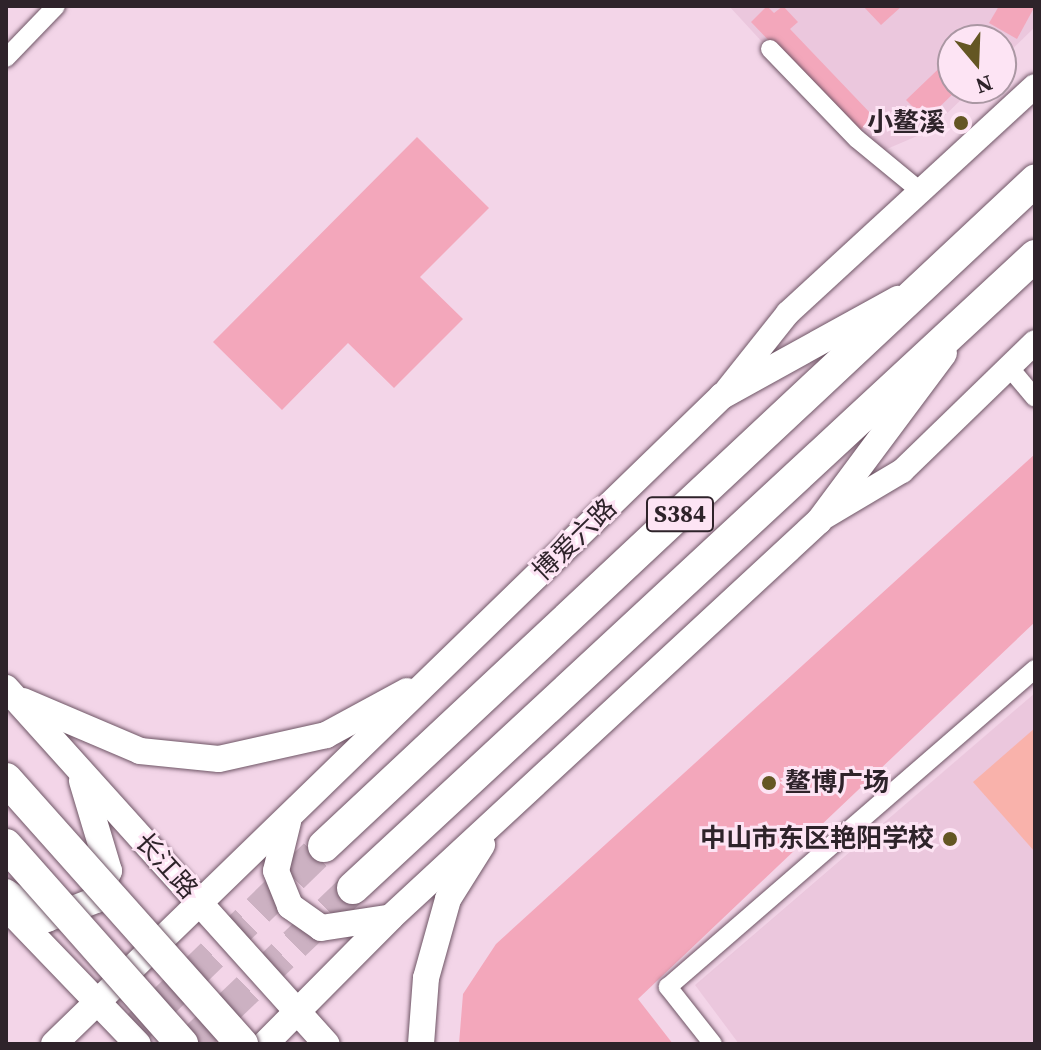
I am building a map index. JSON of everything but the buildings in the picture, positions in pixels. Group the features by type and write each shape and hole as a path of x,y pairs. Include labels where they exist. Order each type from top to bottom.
{"highway":[{"name":"博爱六路","path":"324,846 1035,181"},
{"name":"S384","path":"353,888 1035,256"},
{"path":"6,779 242,1044"},
{"path":"6,845 182,1044"}],"main road":[{"path":"722,396 925,284"},
{"path":"265,1044 391,917 819,521 974,312"},
{"name":"博爱六路","path":"54,1044 288,822 722,396"},
{"path":"11,693 140,751 219,759 326,735 435,676"},
{"name":"长江路","path":"11,693 326,1044"},
{"path":"6,892 47,919 96,900 109,871 76,766"},
{"path":"421,1044 426,978 448,899 502,814"},
{"path":"288,822 276,871 290,906 321,928 391,917"},
{"path":"6,907 138,1044"}],"street":[{"path":"6,58 56,6"},
{"path":"770,49 857,139 920,191"},
{"name":"博爱六路","path":"722,396 788,313 1035,86"},
{"path":"819,521 902,471 1035,342"},
{"path":"1009,367 1035,398"},
{"path":"713,1044 668,987 1035,669"}],"shaded area":[{"path":"729,6 1035,6 1035,27 1017,44 1017,24 937,24 937,104 957,104 929,131 868,157"},
{"name":"中山市东区艳阳学校","path":"1035,693 1035,1044 739,1044 695,985"},
{"path":"1035,728 1035,852 973,782"}],"tunnel":[{"path":"120,1044 324,846"},
{"path":"190,1044 353,888"}],"place":[{"name":"小鳌溪","path":"961,123"},
{"name":"鳌博广场","path":"769,783"},
{"name":"中山市东区艳阳学校","path":"950,839"}]}
